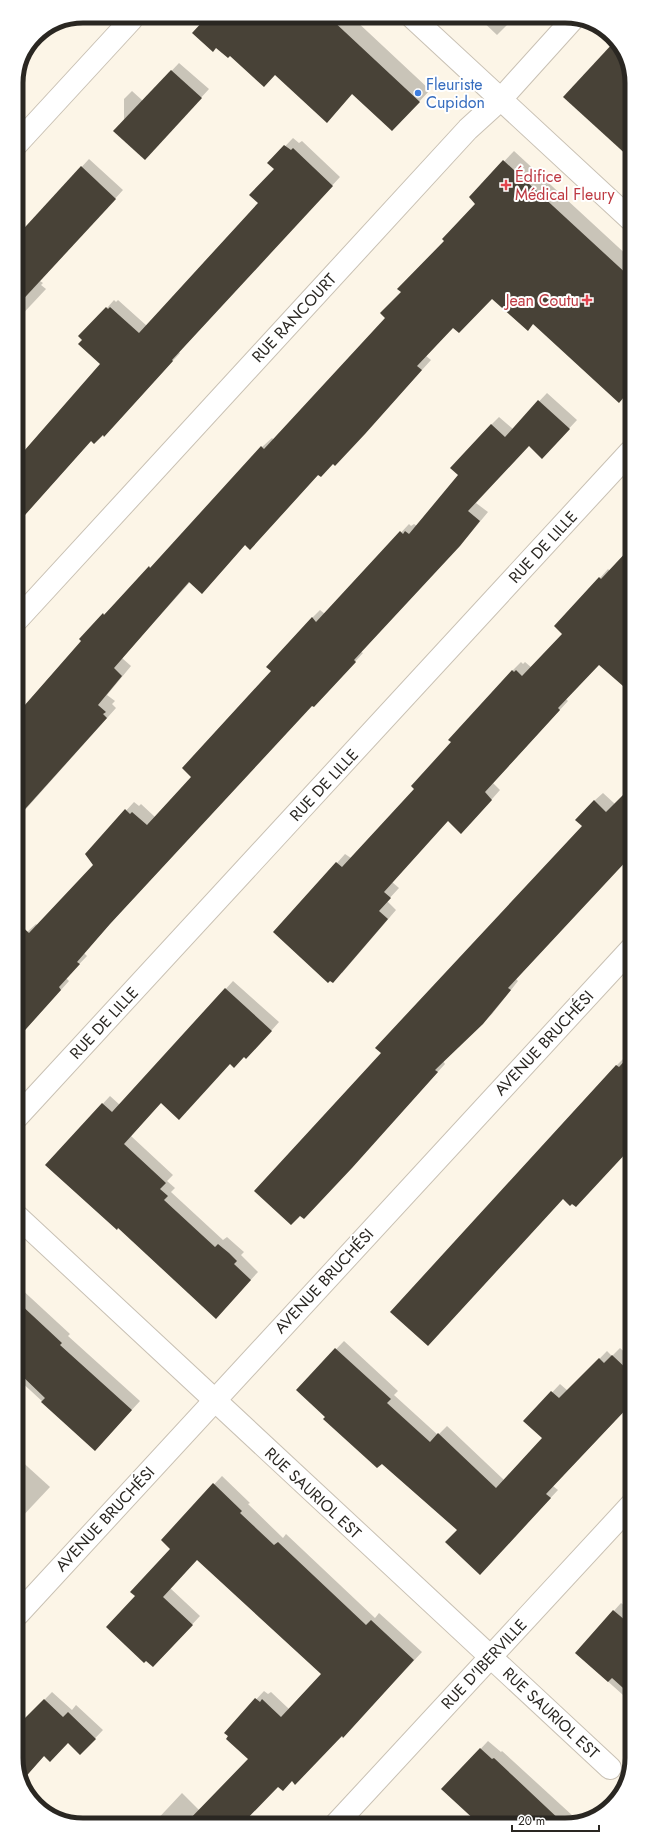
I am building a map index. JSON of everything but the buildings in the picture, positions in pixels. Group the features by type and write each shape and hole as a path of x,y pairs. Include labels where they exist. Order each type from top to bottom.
{"street":[{"path":"23,137 128,23"},
{"path":"418,23 625,213"},
{"name":"RUE RANCOURT","path":"23,613 468,129 501,98 569,23"},
{"name":"RUE DE LILLE","path":"23,1113 625,457"},
{"name":"AVENUE BRUCHÉSI","path":"23,1609 625,956"},
{"name":"RUE SAURIOL EST","path":"23,1222 610,1768"},
{"name":"RUE D'IBERVILLE","path":"342,1818 625,1512"}],"place":[{"name":"Fleuriste Cupidon","path":"418,93"},
{"name":"Édifice Médical Fleury","path":"506,185"},
{"name":"Jean Coutu","path":"587,300"}]}
